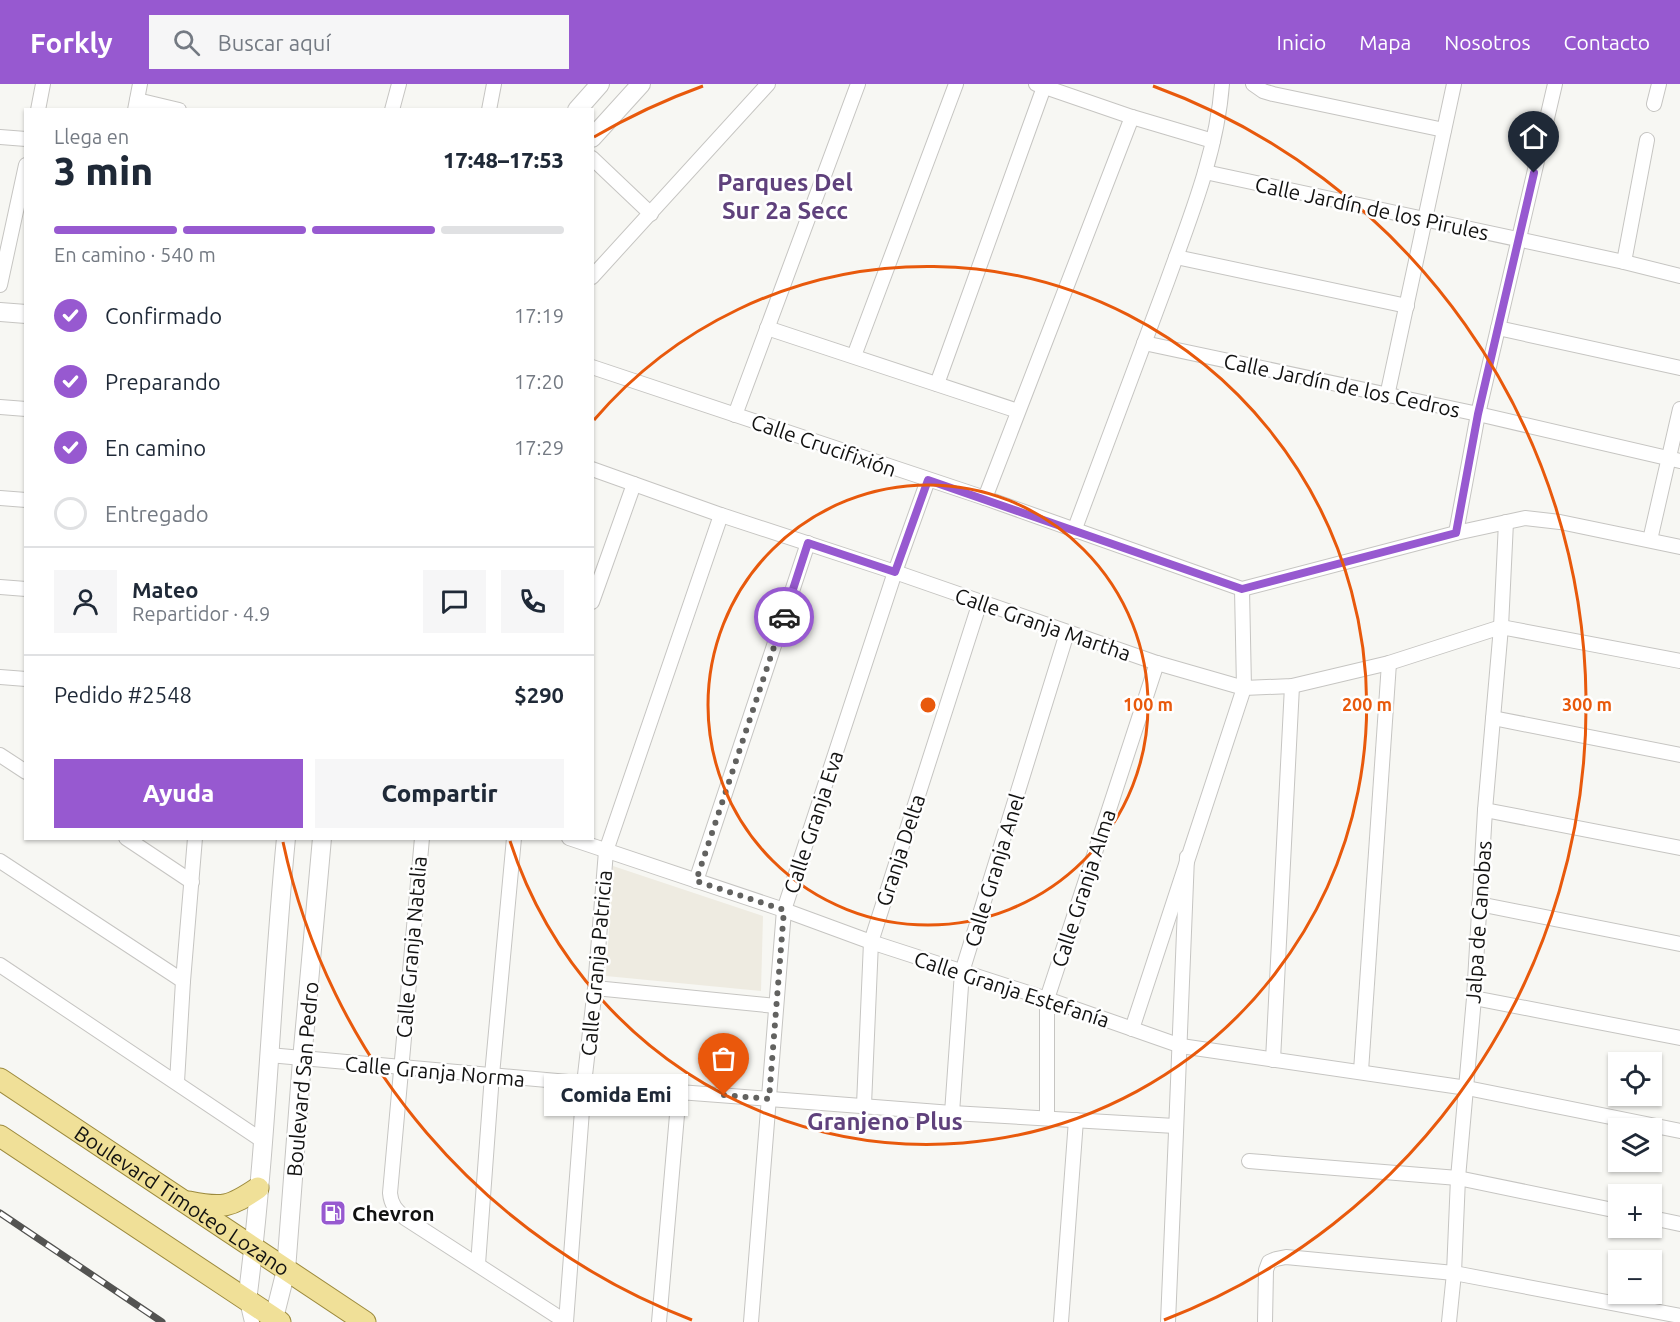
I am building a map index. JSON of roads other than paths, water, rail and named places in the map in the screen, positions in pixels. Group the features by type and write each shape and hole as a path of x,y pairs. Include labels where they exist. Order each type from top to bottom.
{"main road":[{"name":"Boulevard Timoteo Lozano","path":"0,1079 366,1322"},
{"path":"0,1136 163,1243 275,1321"},
{"path":"179,1200 211,1207 224,1206 235,1203 258,1188"}],"street":[{"path":"38,108 43,84"},
{"path":"140,84 136,104 165,108"},
{"path":"393,108 399,84"},
{"path":"489,108 494,84"},
{"path":"579,108 600,84"},
{"path":"594,136 641,84"},
{"path":"594,275 768,84"},
{"path":"735,415 858,84"},
{"path":"854,356 956,84"},
{"path":"1074,531 1176,257 1205,172 1214,141 1222,84"},
{"path":"1253,84 1273,94 1444,130"},
{"path":"1387,396 1454,84"},
{"path":"1456,533 1478,414 1555,84"},
{"path":"1654,104 1659,84"},
{"path":"937,384 1040,85 1132,117 1214,141"},
{"path":"985,498 1132,117"},
{"path":"0,137 24,139"},
{"path":"1624,262 1647,140"},
{"path":"594,160 651,214"},
{"path":"0,285 6,224 24,171"},
{"name":"Calle Jardín de los Pirules","path":"1205,172 1680,276"},
{"path":"1176,257 1407,306"},
{"path":"0,312 24,314"},
{"path":"767,328 1017,411"},
{"path":"1498,328 1680,368"},
{"name":"Calle Jardín de los Cedros","path":"1144,343 1478,414 1675,460"},
{"name":"Calle Crucifixión","path":"594,368 985,498 1242,589"},
{"path":"0,407 24,409"},
{"path":"1650,540 1675,460 1680,410"},
{"name":"Calle Granja Martha","path":"594,471 895,572 1067,633 1157,663 1244,688 1292,686 1389,663 1501,627"},
{"name":"Calle Granja Eva","path":"751,1322 784,910 895,572 928,480"},
{"path":"594,596 634,484"},
{"path":"0,498 24,500"},
{"name":"Calle Granja Patricia","path":"566,1322 584,1084 595,988 606,851 721,515"},
{"path":"1132,1029 1244,688 1242,589 1456,533 1506,522 1541,518 1680,548"},
{"name":"Jalpa de Canobas","path":"1449,1322 1454,1273 1458,1178 1474,998 1485,810 1501,627 1506,522"},
{"path":"696,881 808,543"},
{"path":"0,587 24,589"},
{"name":"Granja Delta","path":"864,1105 871,942 980,602"},
{"path":"1501,627 1680,661"},
{"name":"Calle Granja Anel","path":"952,1113 962,972 1067,633"},
{"name":"Calle Granja Alma","path":"1047,1118 1047,999 1157,663"},
{"path":"1361,1071 1389,663"},
{"path":"0,677 24,679"},
{"path":"1273,1060 1292,686"},
{"path":"1493,718 1680,755"},
{"path":"0,755 24,771"},
{"path":"1485,810 1680,848"},
{"path":"129,840 192,882"},
{"path":"177,1083 195,840"},
{"name":"Boulevard San Pedro","path":"247,1301 254,1249 276,942 286,840"},
{"name":"Boulevard San Pedro","path":"275,1321 286,1270 322,840"},
{"name":"Calle Granja Natalia","path":"422,840 400,1067 391,1203 396,1211 405,1218 566,1322"},
{"path":"478,1264 492,1076 514,840"},
{"name":"Calle Granja Estefanía","path":"575,840 1181,1046 1467,1088 1680,1131"},
{"path":"1168,1322 1187,857"},
{"path":"0,861 183,981"},
{"path":"1479,904 1680,944"},
{"path":"0,965 263,1142"},
{"path":"595,988 776,1006"},
{"path":"1474,998 1680,1038"},
{"name":"Calle Granja Norma","path":"269,1055 302,1060 679,1092 952,1113 1175,1126"},
{"path":"660,1322 679,1092"},
{"path":"1061,1322 1076,1120"},
{"path":"1249,1161 1458,1178 1608,1209"},
{"path":"1662,1220 1680,1224"},
{"path":"1265,1322 1266,1270 1269,1262 1276,1259 1298,1258 1454,1273 1680,1316"},
{"path":"247,1301 252,1322"}],"railway":[{"path":"0,1213 162,1322"}],"place":[{"name":"Comida Emi","path":"724,1095"},
{"name":"Chevron","path":"333,1213"}],"district":[{"name":"Parques Del Sur 2a Secc","path":"785,196"},
{"name":"Granjeno Plus","path":"885,1121"}]}
